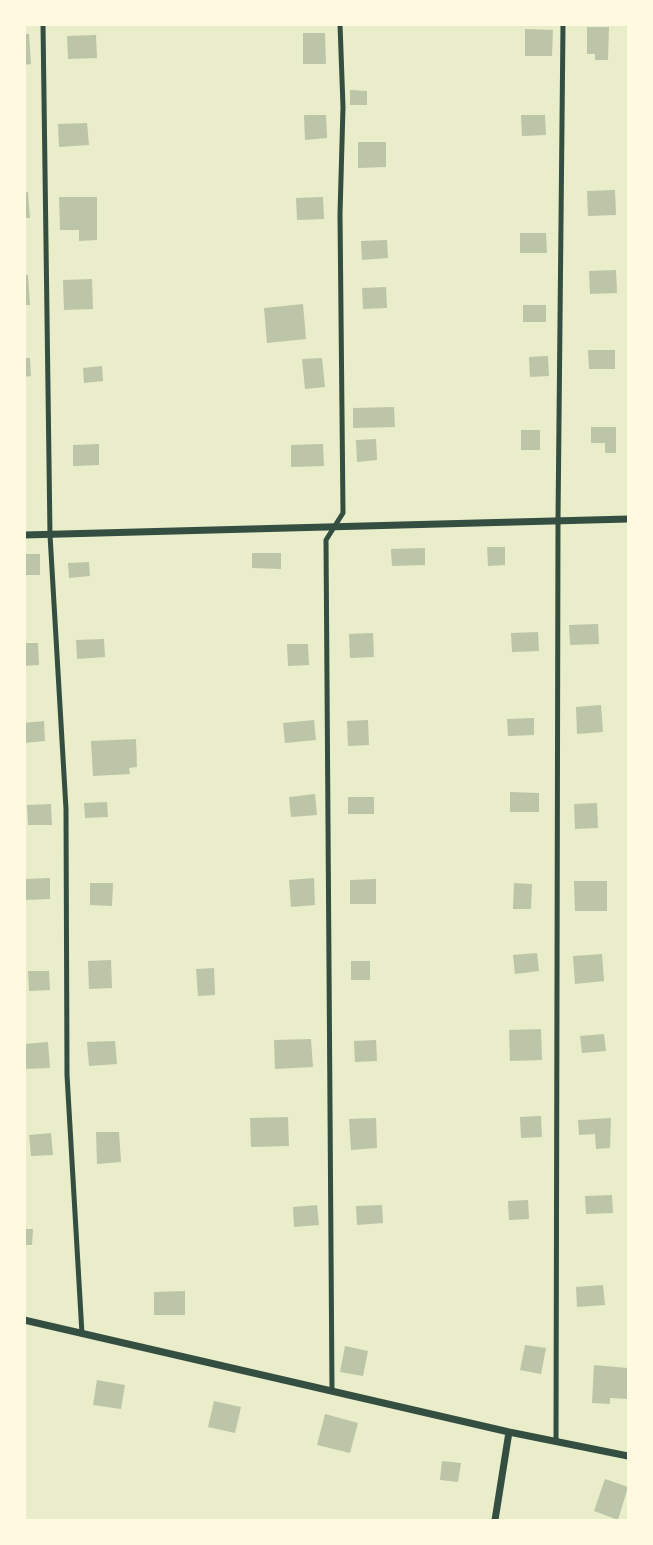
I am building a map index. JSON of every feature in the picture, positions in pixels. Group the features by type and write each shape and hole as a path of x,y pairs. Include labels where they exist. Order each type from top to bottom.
{"street":[{"path":"24,535 628,519"},
{"path":"24,1320 509,1432 628,1456"},
{"path":"495,1521 509,1432"}],"lane":[{"path":"43,24 50,535 66,809 67,1076 82,1334"},
{"path":"332,1390 326,540 343,513 340,214 343,107 340,24"},
{"path":"556,1441 558,520 564,24"}],"building":[{"path":"587,27 609,27 608,60 595,60 595,54 587,54"},
{"path":"525,29 553,30 552,56 525,56"},
{"path":"303,33 325,33 326,64 303,64"},
{"path":"24,34 29,34 31,64 24,65"},
{"path":"96,35 97,58 68,59 67,36"},
{"path":"350,90 367,91 367,105 350,105"},
{"path":"304,115 326,115 327,138 305,140"},
{"path":"521,115 545,115 546,135 522,136"},
{"path":"87,123 89,145 59,147 58,124"},
{"path":"358,142 386,142 386,167 358,168"},
{"path":"615,190 616,215 588,216 587,191"},
{"path":"28,192 30,218 24,218 24,193"},
{"path":"59,197 97,197 97,240 79,241 79,230 60,230"},
{"path":"323,197 324,219 297,220 296,198"},
{"path":"520,233 546,233 547,253 520,253"},
{"path":"387,240 388,258 362,260 361,241"},
{"path":"616,270 617,293 590,294 589,271"},
{"path":"24,275 28,275 30,305 24,305"},
{"path":"92,279 93,309 64,310 63,280"},
{"path":"386,287 387,308 363,309 362,288"},
{"path":"303,304 306,339 267,343 264,308"},
{"path":"523,305 546,305 546,322 523,322"},
{"path":"588,350 615,350 615,369 589,369"},
{"path":"548,356 549,376 530,377 529,357"},
{"path":"24,358 30,358 31,376 24,377"},
{"path":"322,358 325,387 305,389 302,359"},
{"path":"102,366 103,381 84,383 83,368"},
{"path":"394,407 395,427 353,428 353,408"},
{"path":"591,427 616,427 616,453 605,453 605,443 591,443"},
{"path":"521,430 540,430 540,450 521,450"},
{"path":"376,439 377,460 357,462 356,440"},
{"path":"99,444 99,465 73,466 73,445"},
{"path":"323,444 324,466 291,467 291,445"},
{"path":"487,547 505,547 505,565 488,566"},
{"path":"425,548 425,565 392,566 391,549"},
{"path":"252,553 281,553 281,569 252,568"},
{"path":"24,554 40,554 40,575 24,575"},
{"path":"89,562 90,576 69,578 68,563"},
{"path":"598,624 599,644 570,645 569,625"},
{"path":"538,632 539,651 512,652 511,633"},
{"path":"373,633 374,657 350,658 349,634"},
{"path":"104,639 105,657 77,659 76,640"},
{"path":"24,643 38,643 39,665 24,666"},
{"path":"287,644 308,644 309,665 288,666"},
{"path":"601,705 603,732 577,734 576,707"},
{"path":"534,718 534,735 508,736 507,719"},
{"path":"314,720 316,740 285,743 283,723"},
{"path":"368,720 369,745 348,746 347,721"},
{"path":"44,721 45,741 24,743 24,723"},
{"path":"136,739 137,767 129,768 130,774 93,776 91,741"},
{"path":"510,792 539,793 539,812 510,812"},
{"path":"315,794 317,815 291,817 289,797"},
{"path":"348,797 374,797 374,814 348,814"},
{"path":"107,802 108,817 85,818 84,803"},
{"path":"597,803 598,828 575,829 574,804"},
{"path":"51,804 52,825 28,825 27,805"},
{"path":"50,878 50,899 24,900 24,879"},
{"path":"314,878 315,905 291,907 289,880"},
{"path":"376,879 376,904 350,904 350,880"},
{"path":"574,881 607,881 607,911 575,911"},
{"path":"90,883 113,883 112,906 90,905"},
{"path":"514,883 532,884 531,909 513,909"},
{"path":"537,953 539,971 515,974 513,955"},
{"path":"602,954 604,981 575,984 573,956"},
{"path":"111,960 112,988 89,989 88,961"},
{"path":"351,961 370,961 370,980 351,980"},
{"path":"214,968 215,995 198,996 196,969"},
{"path":"28,971 49,971 50,990 29,991"},
{"path":"541,1029 542,1060 510,1061 509,1030"},
{"path":"604,1034 606,1051 582,1053 580,1036"},
{"path":"311,1039 313,1067 275,1069 274,1040"},
{"path":"376,1040 377,1061 355,1062 354,1041"},
{"path":"115,1041 117,1064 89,1066 87,1042"},
{"path":"48,1042 50,1068 24,1069 24,1044"},
{"path":"541,1116 542,1137 521,1138 520,1117"},
{"path":"288,1117 289,1146 251,1147 250,1118"},
{"path":"376,1118 377,1148 351,1150 349,1119"},
{"path":"611,1118 610,1148 596,1149 595,1134 579,1135 578,1120"},
{"path":"96,1132 119,1132 121,1162 97,1164"},
{"path":"51,1133 53,1155 31,1156 29,1135"},
{"path":"612,1195 613,1213 586,1214 585,1196"},
{"path":"528,1200 529,1219 509,1220 508,1201"},
{"path":"317,1205 319,1225 294,1227 293,1207"},
{"path":"382,1205 383,1223 357,1225 356,1206"},
{"path":"24,1229 33,1229 32,1245 24,1245"},
{"path":"603,1285 605,1305 577,1307 576,1287"},
{"path":"185,1291 185,1315 154,1315 154,1292"},
{"path":"525,1345 546,1348 541,1374 520,1370"},
{"path":"345,1346 368,1351 363,1376 340,1372"},
{"path":"594,1365 628,1368 628,1399 610,1398 610,1404 592,1403"},
{"path":"97,1380 125,1385 121,1409 93,1405"},
{"path":"214,1401 241,1407 235,1433 208,1427"},
{"path":"325,1414 358,1423 350,1453 317,1445"},
{"path":"442,1461 461,1463 458,1482 440,1480"},
{"path":"605,1479 628,1487 618,1520 594,1511"}]}
